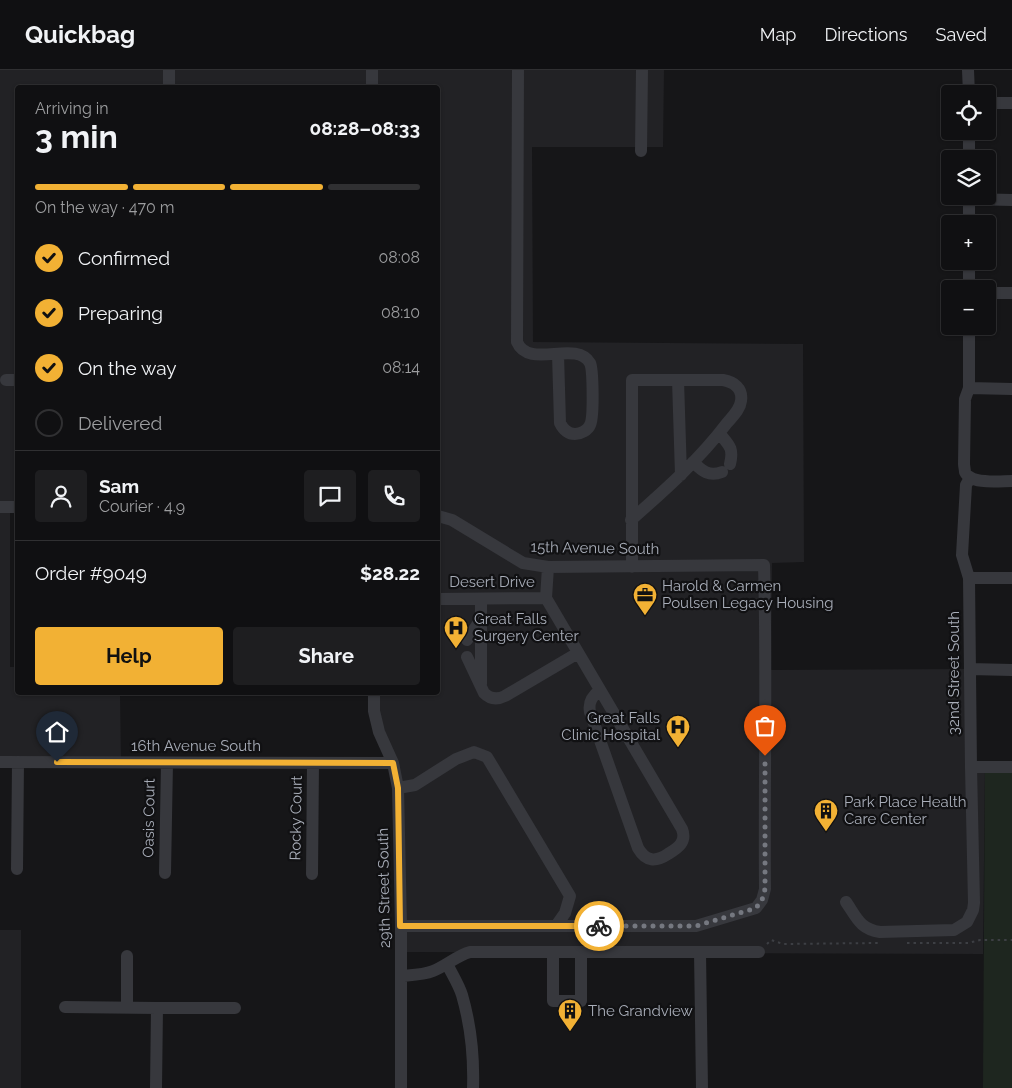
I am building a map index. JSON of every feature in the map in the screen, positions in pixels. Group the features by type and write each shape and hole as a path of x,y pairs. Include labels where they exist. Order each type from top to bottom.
{"street":[{"path":"169,70 169,85"},
{"path":"372,70 372,85"},
{"path":"518,70 517,342 521,349 527,353 580,354 586,358 592,370 592,420 588,428 580,433 568,432 560,423 558,354"},
{"path":"641,151 642,70"},
{"path":"968,70 969,85"},
{"path":"996,103 1012,103"},
{"path":"996,199 1012,200"},
{"path":"996,292 1012,293"},
{"path":"969,335 969,388 965,399 965,472 970,478 982,481 1012,481"},
{"path":"632,520 681,475 739,408 741,392 737,386 723,380 632,380 632,520 632,566"},
{"path":"678,380 681,475"},
{"path":"969,388 1012,388"},
{"path":"693,462 704,472 711,474 726,468 732,455 731,449 719,433"},
{"name":"32nd Street South","path":"846,902 863,926 880,932 954,930 966,922 973,910 969,578 962,555 966,485 970,478"},
{"path":"0,507 15,507"},
{"name":"15th Avenue South","path":"440,517 452,520 523,563 548,567 764,565 765,889 762,900 756,908 696,926 556,926"},
{"path":"548,567 546,598 684,833 681,845 661,859 656,860 645,857 638,848 590,712 589,707 592,696 600,690"},
{"path":"969,578 1012,578"},
{"name":"Desert Drive","path":"440,599 546,598"},
{"path":"481,599 481,688"},
{"path":"466,640 481,619"},
{"path":"467,657 481,688 487,696 496,699 501,698 578,653"},
{"path":"970,669 1012,670"},
{"name":"29th Street South","path":"374,695 374,711 379,732 393,763 398,788 401,1088"},
{"path":"398,788 415,784 456,759 474,752 487,757 570,896 564,913 556,926 400,926"},
{"name":"16th Avenue South","path":"0,762 393,763"},
{"path":"18,762 18,869"},
{"name":"Oasis Court","path":"165,873 167,762"},
{"name":"Rocky Court","path":"312,874 313,763"},
{"path":"971,768 1012,768"},
{"path":"401,976 419,975 433,971 460,955 470,952 759,952"},
{"path":"553,952 553,1001 581,1001 581,952"},
{"path":"700,952 702,1088"},
{"path":"127,956 127,1007"},
{"path":"447,964 462,994 470,1030 474,1059 473,1088"},
{"path":"65,1007 235,1008"},
{"path":"156,1088 157,1008"}],"shaded area":[{"path":"0,70 664,70 663,147 532,147 533,342 803,344 804,562 772,563 771,670 970,669 971,767 985,767 983,954 401,952 398,788 375,695 440,695 440,85 15,85 15,507 10,507 10,667 15,667 15,695 120,695 121,762 0,762"},
{"path":"985,767 1012,768 1012,1088 983,1088"},
{"path":"0,930 21,930 21,1088 0,1088"}],"way so far":[{"path":"599,926 696,926 756,908 762,900 765,889 765,756"}],"place":[{"name":"Harold & Carmen Poulsen Legacy Housing","path":"645,616"},
{"name":"Great Falls Surgery Center","path":"456,649"},
{"name":"Great Falls Clinic Hospital","path":"678,748"},
{"name":"Park Place Health Care Center","path":"826,832"},
{"name":"The Grandview","path":"570,1032"}],"route":[{"path":"57,762 393,763 398,788 400,926 599,926"}]}
